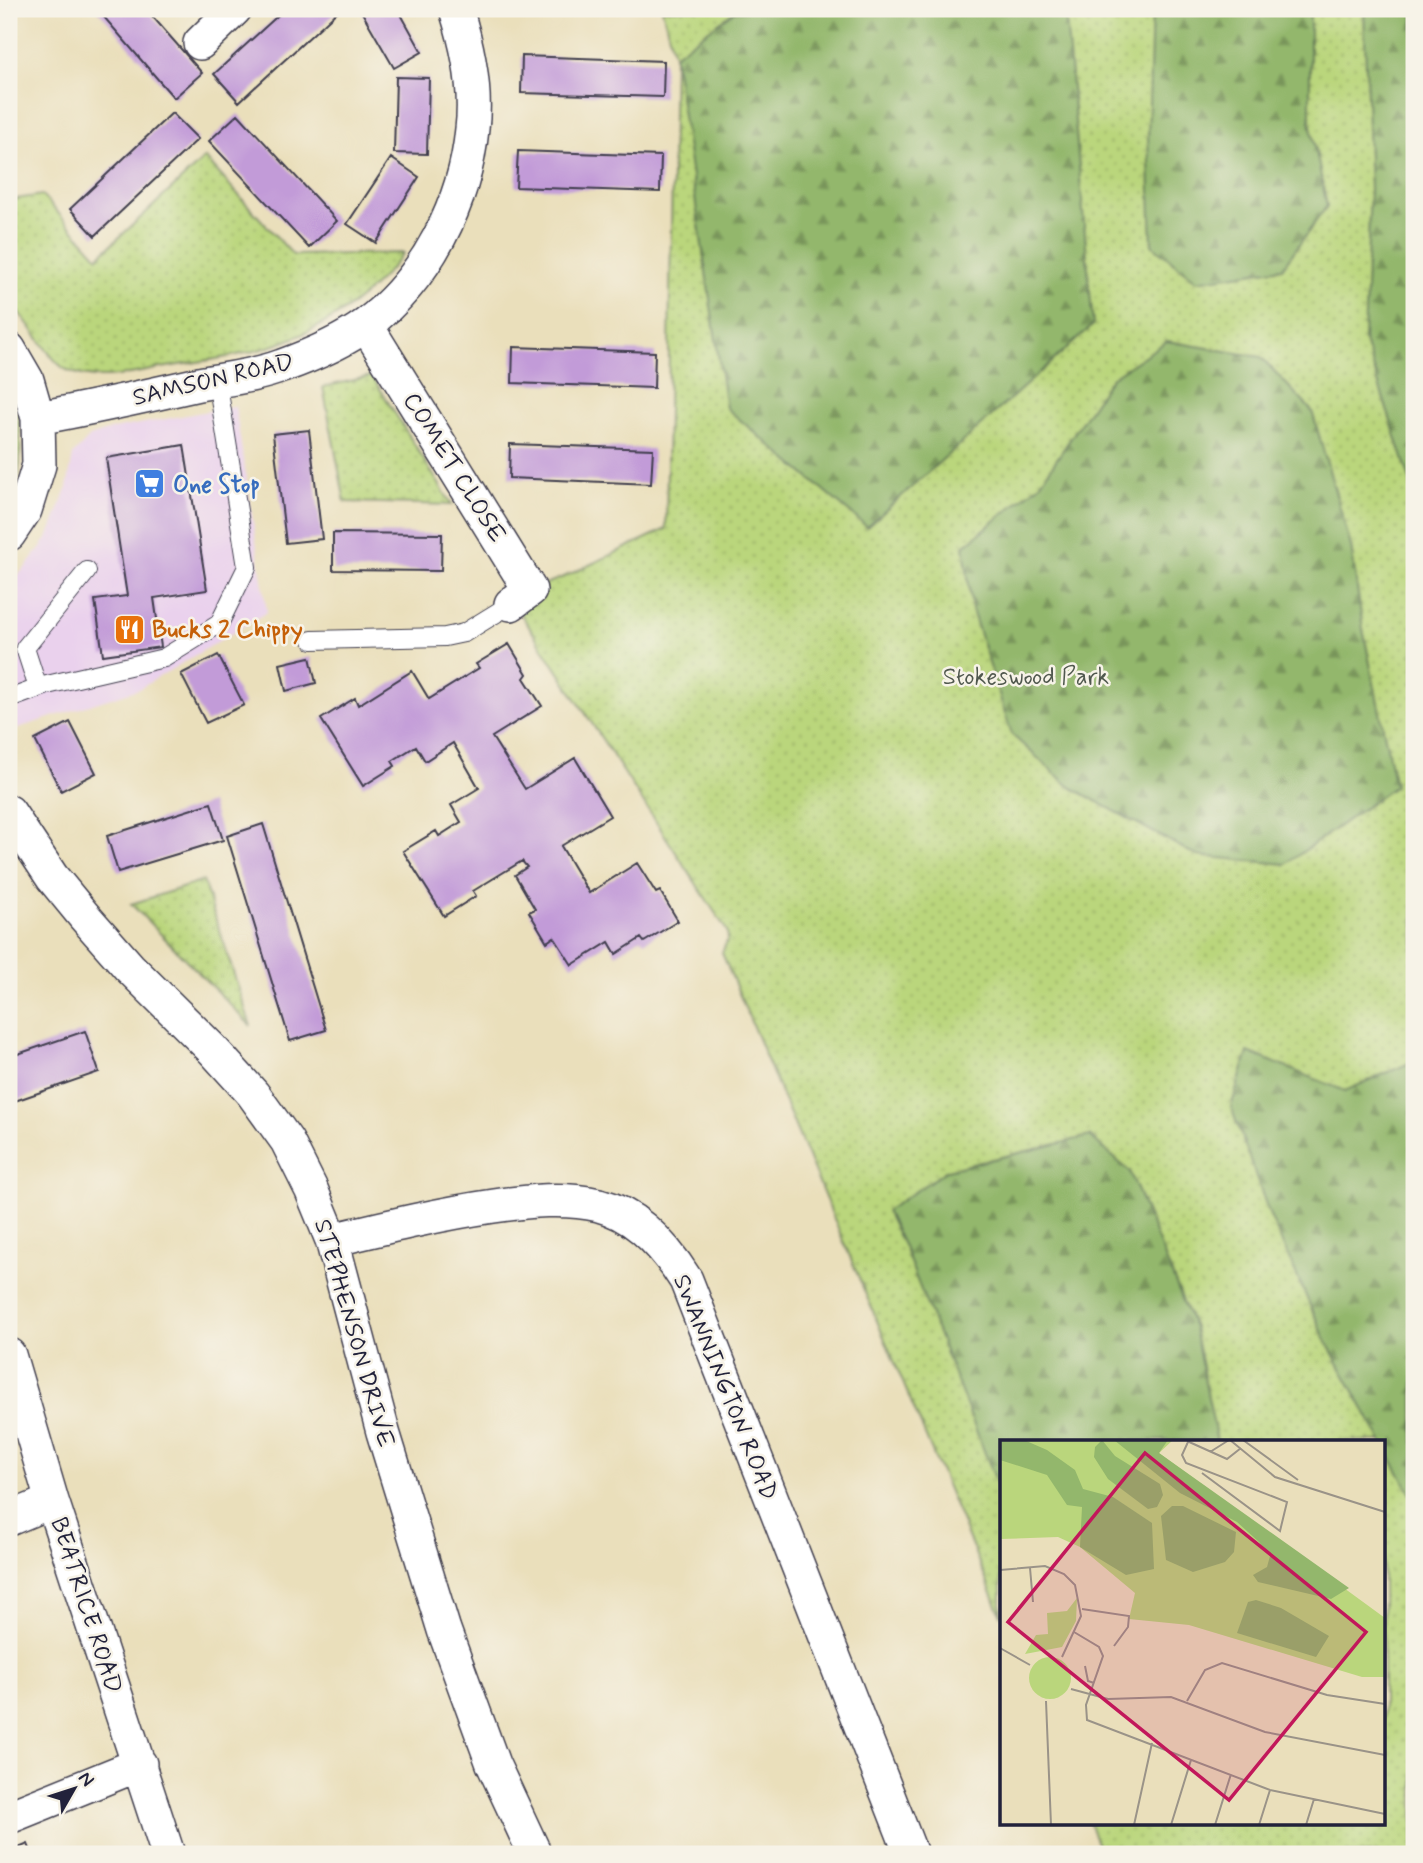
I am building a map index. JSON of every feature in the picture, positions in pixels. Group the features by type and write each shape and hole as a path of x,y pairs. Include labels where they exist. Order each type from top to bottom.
{"street":[{"path":"200,43 235,9"},
{"name":"SAMSON ROAD","path":"38,418 280,367 327,347 366,325 396,298 422,265 444,228 461,188 473,128 472,85 465,37 456,9"},
{"name":"COMET CLOSE","path":"366,325 530,590 511,604"},
{"path":"9,349 27,380 38,418 39,465 25,510 9,534"},
{"name":"STEPHENSON DRIVE","path":"9,812 52,877 84,916 129,967 212,1049 253,1094 287,1141 332,1240 383,1432 444,1630 493,1764 535,1854"},
{"name":"SWANNINGTON ROAD","path":"332,1240 444,1213 534,1200 567,1200 601,1205 629,1219 652,1235 671,1257 690,1291 911,1854"},
{"name":"BEATRICE ROAD","path":"9,1355 52,1501 168,1854"},
{"path":"9,1518 52,1501"},
{"path":"9,1817 140,1764"}],"lane":[{"path":"9,699 38,688 164,657 219,624 247,567 217,380"},
{"path":"38,688 25,648 87,571"},
{"path":"312,640 444,637 464,633 511,604"}],"shaded area":[{"path":"235,406 267,612 139,689 15,729 9,716 9,584 26,567 49,536 67,488 73,455 90,437 113,429"}],"green space":[{"name":"Stokeswood Park","path":"662,9 1414,9 1414,1854 1102,1854 1090,1825 1384,1825 1384,1440 1000,1440 1000,1613 722,953 728,938 727,931 513,602 530,590 666,529 674,55"},
{"path":"738,9 1061,9 1066,19 1093,325 867,527 726,408 674,55"},
{"path":"1152,9 1310,9 1310,121 1327,206 1282,268 1197,281 1152,245 1148,136"},
{"path":"1364,9 1414,9 1414,492 1364,339 1370,190"},
{"path":"205,158 293,255 403,253 392,268 351,306 320,326 271,346 224,358 114,376 90,376 67,370 46,350 9,303 9,200 42,195 98,257"},
{"path":"1167,341 1261,357 1312,411 1351,546 1363,629 1395,786 1286,864 1197,856 1070,787 1012,735 972,610 964,546 1040,484 1111,378"},
{"path":"372,376 452,505 345,502 323,387"},
{"path":"9,390 17,416 20,461 9,502"},
{"path":"203,881 251,1026 131,904"},
{"path":"1248,1052 1345,1091 1414,1061 1414,1499 1384,1445 1384,1440 1381,1440 1327,1343 1270,1216 1231,1107"},
{"path":"1090,1136 1130,1172 1194,1328 1217,1440 1000,1440 1000,1491 904,1247 886,1211 947,1170"}],"building":[{"path":"97,9 146,9 202,73 174,98"},
{"path":"285,9 340,9 239,102 214,74"},
{"path":"360,9 398,9 422,52 394,68"},
{"path":"522,56 664,61 663,97 521,93"},
{"path":"396,77 429,78 427,154 394,153"},
{"path":"172,113 198,139 95,236 70,209"},
{"path":"238,114 337,221 309,248 209,141"},
{"path":"518,151 661,156 660,192 516,187"},
{"path":"391,158 419,177 376,243 347,224"},
{"path":"513,347 655,352 654,388 512,383"},
{"path":"309,430 322,539 286,543 273,434"},
{"path":"510,444 653,449 651,484 509,478"},
{"path":"184,445 207,590 154,598 161,647 103,655 95,600 127,596 106,458"},
{"path":"333,533 442,534 441,571 333,570"},
{"path":"509,644 527,674 524,678 542,706 492,737 525,789 575,758 610,816 561,846 589,893 637,863 656,893 660,891 678,921 644,942 641,938 616,954 609,942 572,965 554,937 547,942 529,912 535,909 515,875 527,867 522,861 473,891 476,896 444,916 403,851 436,831 439,836 461,822 451,805 479,788 453,743 425,761 416,746 392,761 395,766 363,786 321,719 355,698 358,705 412,671 429,699 479,668 476,664"},
{"path":"218,655 244,705 206,723 181,674"},
{"path":"310,657 316,683 286,691 280,664"},
{"path":"70,722 96,773 61,791 35,740"},
{"path":"211,803 223,840 118,872 107,836"},
{"path":"263,824 326,1030 290,1041 227,836"},
{"path":"85,1031 99,1072 9,1103 9,1057"},
{"path":"28,1844 32,1854 9,1854 9,1852"}],"place":[{"name":"One Stop","path":"150,484"},
{"name":"Bucks 2 Chippy","path":"129,629"}]}
